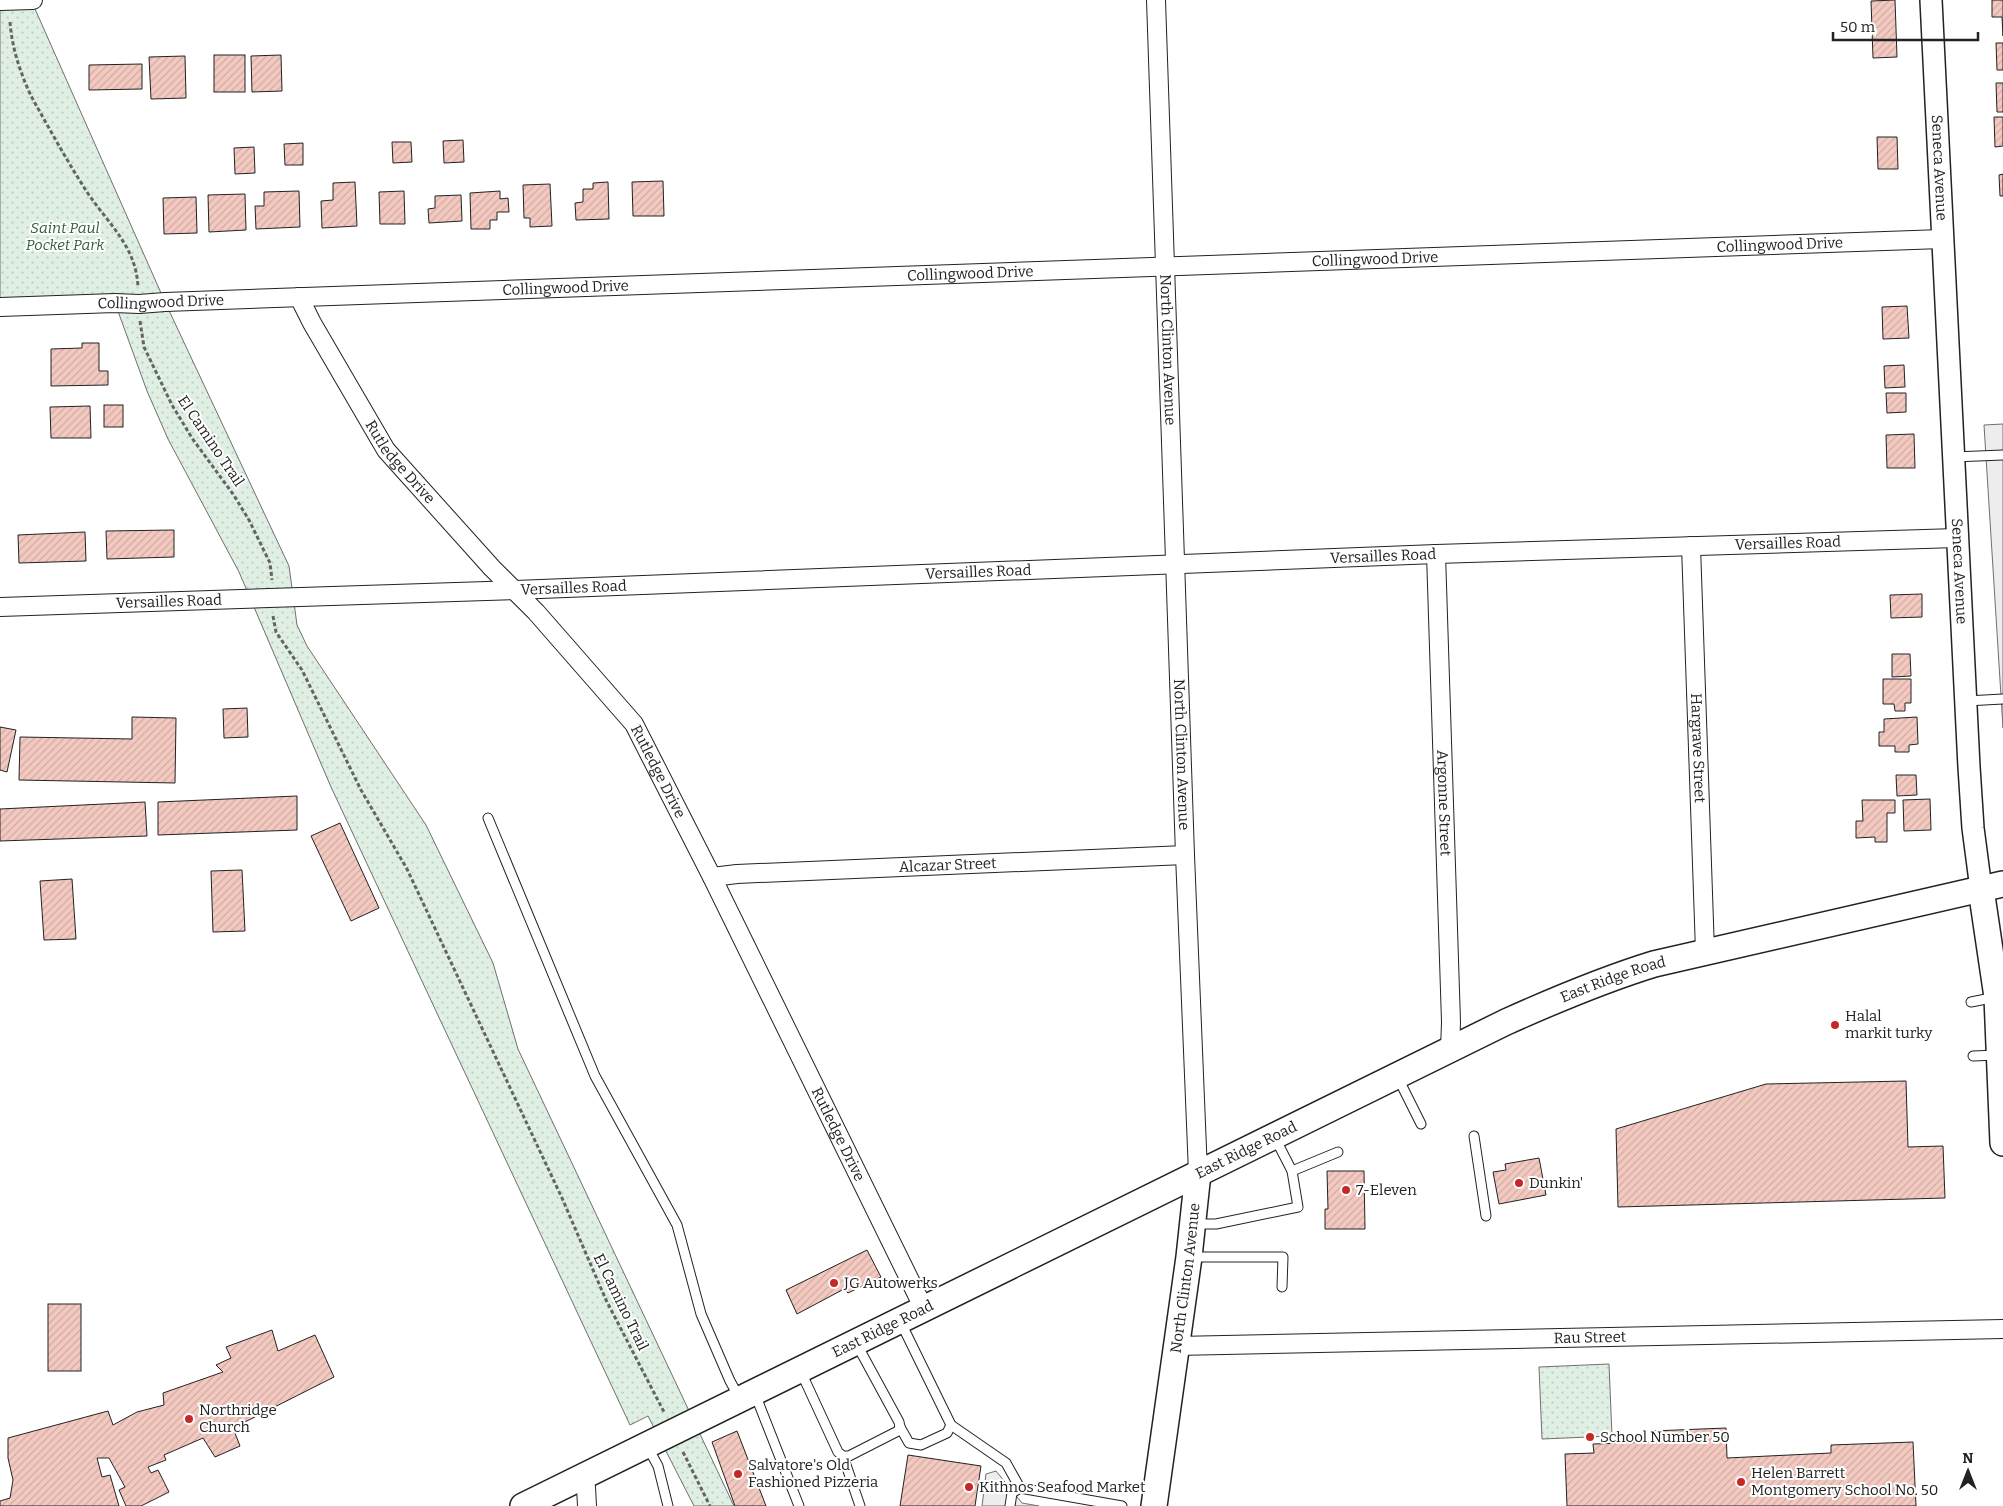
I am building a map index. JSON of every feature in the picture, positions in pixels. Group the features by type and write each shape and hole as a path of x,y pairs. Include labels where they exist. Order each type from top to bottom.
{"main road":[{"name":"East Ridge Road","path":"522,1506 1198,1173 1565,995 1608,978 1705,951 1992,887"},
{"name":"Seneca Avenue","path":"1992,887 1991,949 2000,996 1999,1055 2003,1143"},
{"name":"North Clinton Avenue","path":"1154,1506 1189,1257 1198,1173"}],"street":[{"path":"0,2 32,0"},
{"name":"North Clinton Avenue","path":"1156,0 1163,266 1184,855 1198,1173"},
{"name":"Seneca Avenue","path":"1930,0 1971,799 1992,887"},
{"name":"Collingwood Drive","path":"0,307 115,303 139,304 1942,239"},
{"name":"Rutledge Drive","path":"299,297 312,324 386,450 515,590 634,724 712,877 924,1309"},
{"name":"Versailles Road","path":"0,607 272,599 1436,554 1957,538"},
{"name":"Hargrave Street","path":"1691,546 1705,951"},
{"name":"Argonne Street","path":"1436,554 1451,1022 1450,1050"},
{"name":"Alcazar Street","path":"712,877 737,874 1184,855"},
{"name":"Rau Street","path":"1176,1346 2003,1329"},
{"path":"582,1477 587,1493 587,1506"}],"lane":[{"path":"1953,457 2003,455"},
{"path":"1966,701 2003,699"},
{"path":"488,818 595,1076 678,1225 702,1314 730,1381 747,1395 799,1506"},
{"path":"1971,1002 2000,996"},
{"path":"1974,1056 1999,1055"},
{"path":"1397,1076 1421,1124"},
{"path":"1193,1224 1216,1224 1298,1207 1292,1171 1274,1136"},
{"path":"1474,1136 1486,1216"},
{"path":"1292,1171 1338,1152"},
{"path":"1189,1257 1283,1257 1282,1287"},
{"path":"900,1321 951,1425 1006,1463 1020,1488"},
{"path":"856,1342 909,1443 921,1445 946,1433 951,1425"},
{"path":"800,1369 838,1452 843,1456 860,1506"},
{"path":"843,1456 849,1456 898,1431 900,1427"},
{"path":"646,1445 658,1466 668,1506"},
{"path":"1010,1506 1012,1493 1020,1488 1122,1506"}],"path":[{"name":"El Camino Trail","path":"10,22 15,53 31,96 87,191 122,238 133,258 137,272 141,334 144,347 182,422 249,520 270,564 276,632 302,670 361,790 407,869 562,1198 606,1300 664,1413"},
{"path":"681,1448 710,1506"}],"green space":[{"name":"Saint Paul Pocket Park","path":"31,0 165,302 289,566 297,625 307,646 426,825 493,963 518,1049 734,1506 694,1506 648,1416 630,1425 331,787 239,572 168,439 147,391 115,303 0,307 0,1"},
{"path":"1609,1364 1612,1436 1542,1439 1539,1367"}],"shaded area":[{"path":"2003,424 2003,728 1984,425"},
{"path":"996,1471 1022,1503 1039,1506 982,1506 986,1474"}],"building":[{"path":"1895,0 1897,57 1873,58 1871,1"},
{"path":"1992,0 2003,0 2003,36 2002,17 1992,17"},
{"path":"1996,43 2003,43 2003,70 1997,70"},
{"path":"214,55 245,55 245,92 214,92"},
{"path":"281,55 282,91 252,92 251,56"},
{"path":"185,56 186,98 151,99 149,57"},
{"path":"142,64 142,89 89,90 89,65"},
{"path":"1996,83 2003,83 2003,112 1997,112"},
{"path":"1994,117 2003,117 2003,146 1995,147"},
{"path":"1877,137 1897,137 1898,169 1878,169"},
{"path":"463,140 464,162 444,163 443,141"},
{"path":"392,142 411,142 412,162 393,163"},
{"path":"303,143 303,165 285,165 284,144"},
{"path":"254,147 255,173 235,174 234,148"},
{"path":"2003,174 2003,196 2000,196 1999,175"},
{"path":"663,181 664,216 633,216 632,182"},
{"path":"355,182 357,226 322,228 321,201 333,200 333,183"},
{"path":"608,182 609,219 576,220 575,203 583,202 583,189 593,189 593,183"},
{"path":"550,184 552,226 530,227 530,218 524,218 523,185"},
{"path":"299,191 300,227 256,229 255,206 264,206 264,192"},
{"path":"404,191 405,224 380,224 379,192"},
{"path":"500,191 500,199 508,198 509,212 497,212 497,220 490,220 490,229 471,229 470,193"},
{"path":"245,194 246,230 209,232 208,195"},
{"path":"461,195 462,221 429,223 428,209 435,208 435,196"},
{"path":"196,197 197,233 164,234 163,198"},
{"path":"1907,306 1909,338 1883,339 1882,307"},
{"path":"82,343 99,343 99,371 108,371 108,385 51,386 51,349 82,348"},
{"path":"1904,365 1905,387 1885,388 1884,366"},
{"path":"1886,393 1906,393 1906,412 1887,413"},
{"path":"104,405 123,405 123,427 104,427"},
{"path":"90,406 91,438 51,438 50,407"},
{"path":"1914,434 1915,468 1887,468 1886,435"},
{"path":"174,530 174,557 107,559 106,531"},
{"path":"85,532 86,561 19,563 18,535"},
{"path":"1922,594 1922,617 1891,618 1890,595"},
{"path":"1892,654 1910,654 1911,676 1892,677"},
{"path":"1883,679 1911,679 1911,703 1905,703 1905,711 1895,711 1894,704 1883,704"},
{"path":"247,708 248,737 224,738 223,709"},
{"path":"132,717 176,718 175,783 19,780 20,737 132,739"},
{"path":"1917,717 1918,744 1909,745 1909,752 1895,752 1895,746 1879,746 1879,732 1884,732 1884,719"},
{"path":"0,727 16,730 7,772 0,770"},
{"path":"1896,775 1916,775 1917,795 1897,796"},
{"path":"297,796 297,830 158,835 158,802"},
{"path":"1930,799 1931,830 1904,831 1903,800"},
{"path":"1862,800 1895,800 1895,813 1887,813 1887,842 1875,842 1875,837 1856,838 1856,821 1863,821"},
{"path":"145,802 147,836 0,841 0,809"},
{"path":"340,823 379,908 351,921 311,836"},
{"path":"242,870 245,931 213,932 211,871"},
{"path":"72,879 76,939 44,940 40,881"},
{"path":"1906,1081 1908,1147 1943,1146 1945,1198 1618,1207 1616,1129 1766,1084"},
{"name":"Dunkin'","path":"1539,1158 1546,1195 1499,1204 1493,1172 1506,1170 1505,1164"},
{"name":"7-Eleven","path":"1327,1171 1364,1171 1365,1229 1325,1229 1325,1209 1328,1209"},
{"name":"JG Autowerks","path":"867,1250 881,1277 848,1293 844,1289 797,1314 786,1290"},
{"path":"48,1304 81,1304 81,1371 48,1371"},
{"name":"Northridge Church","path":"272,1330 278,1351 315,1335 334,1377 233,1428 240,1446 215,1457 203,1438 164,1455 166,1460 148,1467 151,1473 158,1470 169,1492 141,1506 126,1506 119,1490 125,1487 109,1458 97,1458 102,1477 110,1475 119,1506 0,1506 0,1501 10,1498 13,1480 8,1458 8,1438 108,1411 113,1425 137,1412 164,1405 163,1393 223,1372 216,1365 231,1358 226,1347"},
{"name":"Helen Barrett Montgomery School No. 50","path":"1726,1428 1727,1458 1831,1453 1831,1445 1913,1442 1916,1506 1567,1506 1565,1454 1594,1453 1593,1444 1653,1442 1652,1431"},
{"name":"Salvatore's Old Fashioned Pizzeria","path":"737,1431 766,1506 735,1506 712,1442"},
{"path":"908,1455 981,1466 975,1506 900,1506"}],"place":[{"name":"Halal markit turky","path":"1835,1025"},
{"name":"Dunkin'","path":"1519,1183"},
{"name":"7-Eleven","path":"1346,1190"},
{"name":"JG Autowerks","path":"834,1283"},
{"name":"Northridge Church","path":"189,1419"},
{"name":"School Number 50","path":"1590,1437"},
{"name":"Salvatore's Old Fashioned Pizzeria","path":"738,1474"},
{"name":"Helen Barrett Montgomery School No. 50","path":"1741,1482"},
{"name":"Kithnos Seafood Market","path":"969,1487"}]}
